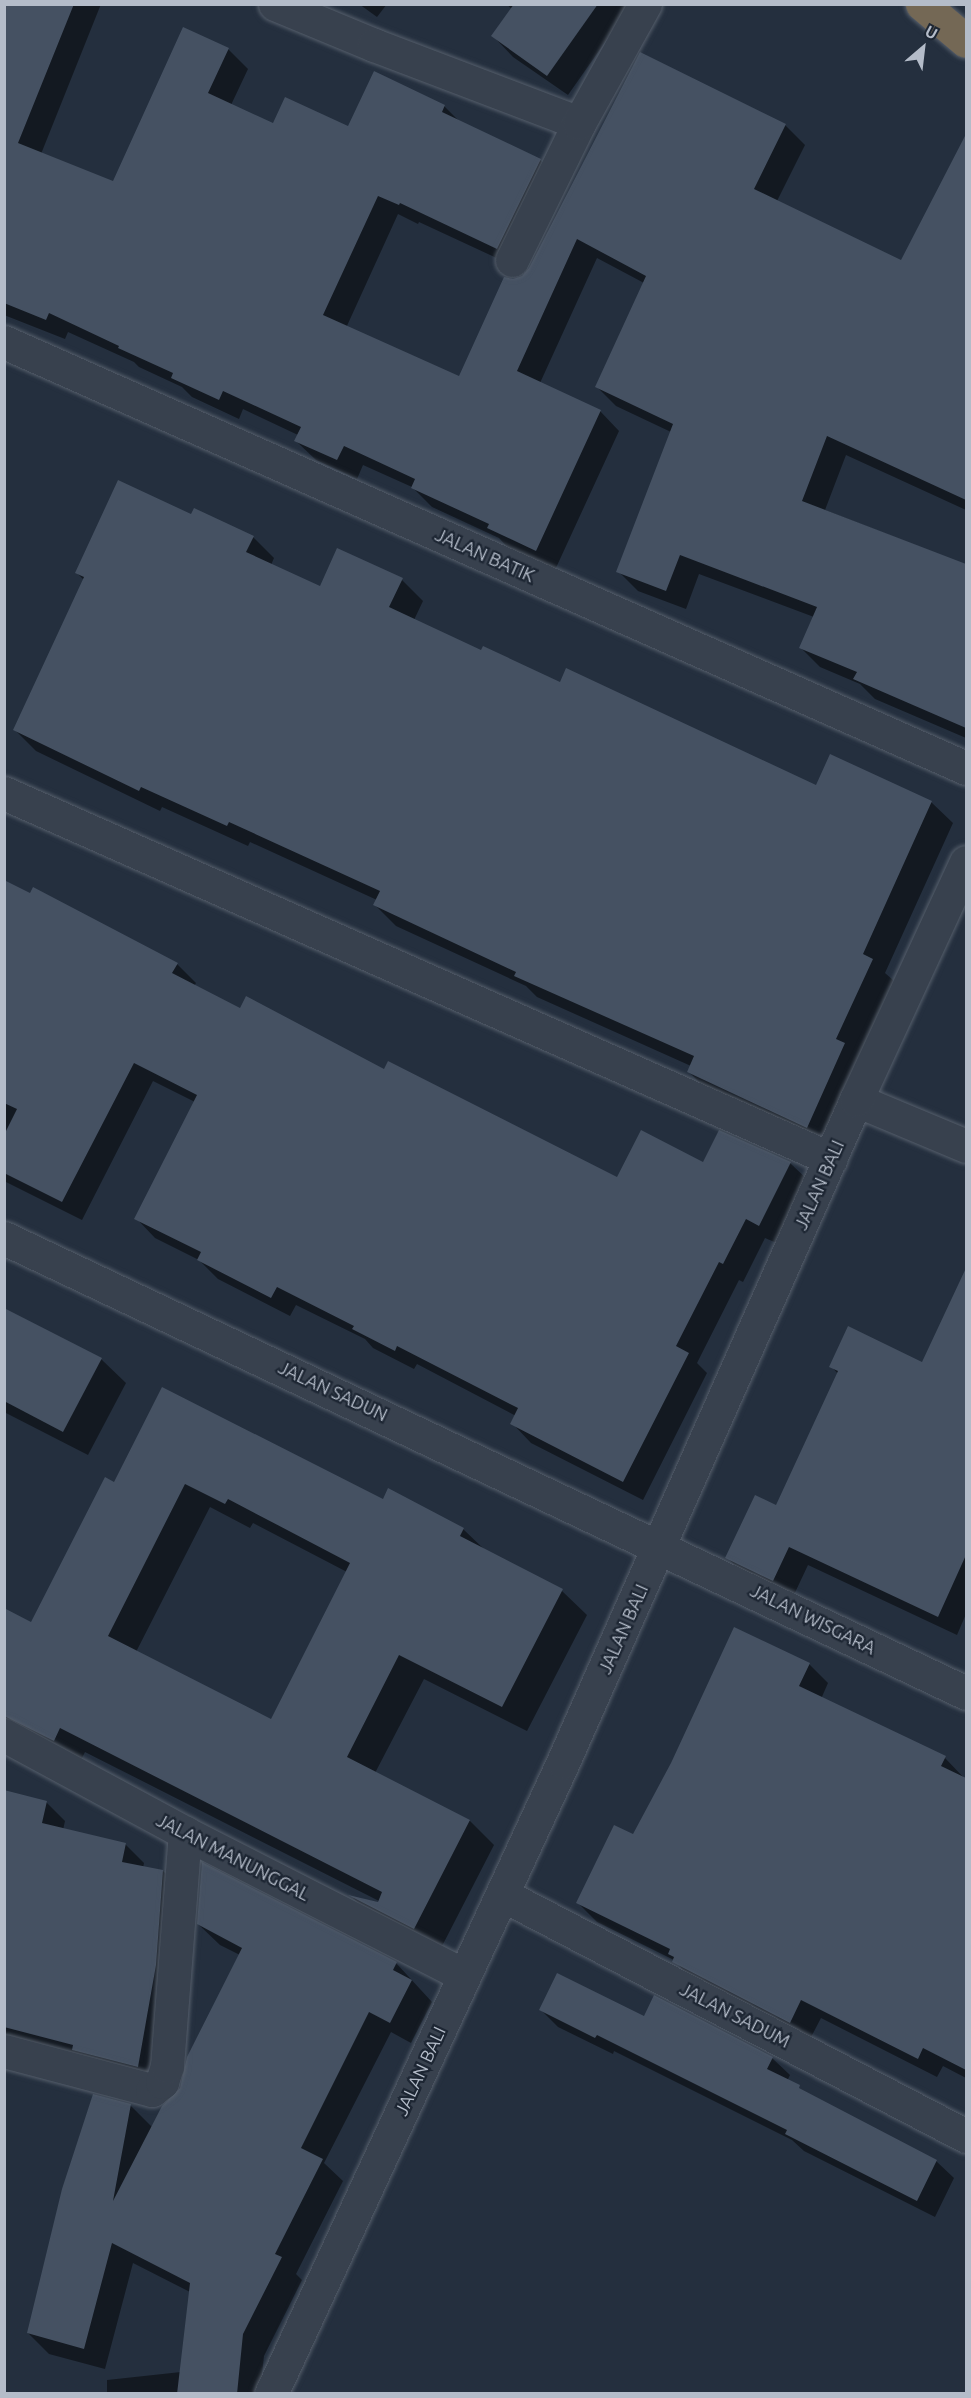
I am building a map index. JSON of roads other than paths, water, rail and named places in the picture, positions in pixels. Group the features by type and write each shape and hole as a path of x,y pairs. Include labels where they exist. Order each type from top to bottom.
{"highway":[{"path":"922,4 966,41"}],"street":[{"path":"275,4 374,45 579,123"},
{"path":"512,260 579,123 645,4"},
{"name":"JALAN BATIK","path":"4,342 966,768"},
{"path":"4,793 831,1159"},
{"name":"JALAN BALI","path":"272,2394 464,1974 503,1895 660,1546 856,1100 966,862"},
{"path":"856,1100 966,1146"},
{"name":"JALAN SADUN","path":"4,1238 660,1546"},
{"name":"JALAN WISGARA","path":"660,1546 966,1693"},
{"name":"JALAN MANUNGGAL","path":"4,1735 185,1833 464,1974"},
{"path":"4,2051 152,2090 162,2082 168,2066 185,1833"},
{"name":"JALAN SADUM","path":"503,1895 966,2136"}]}
